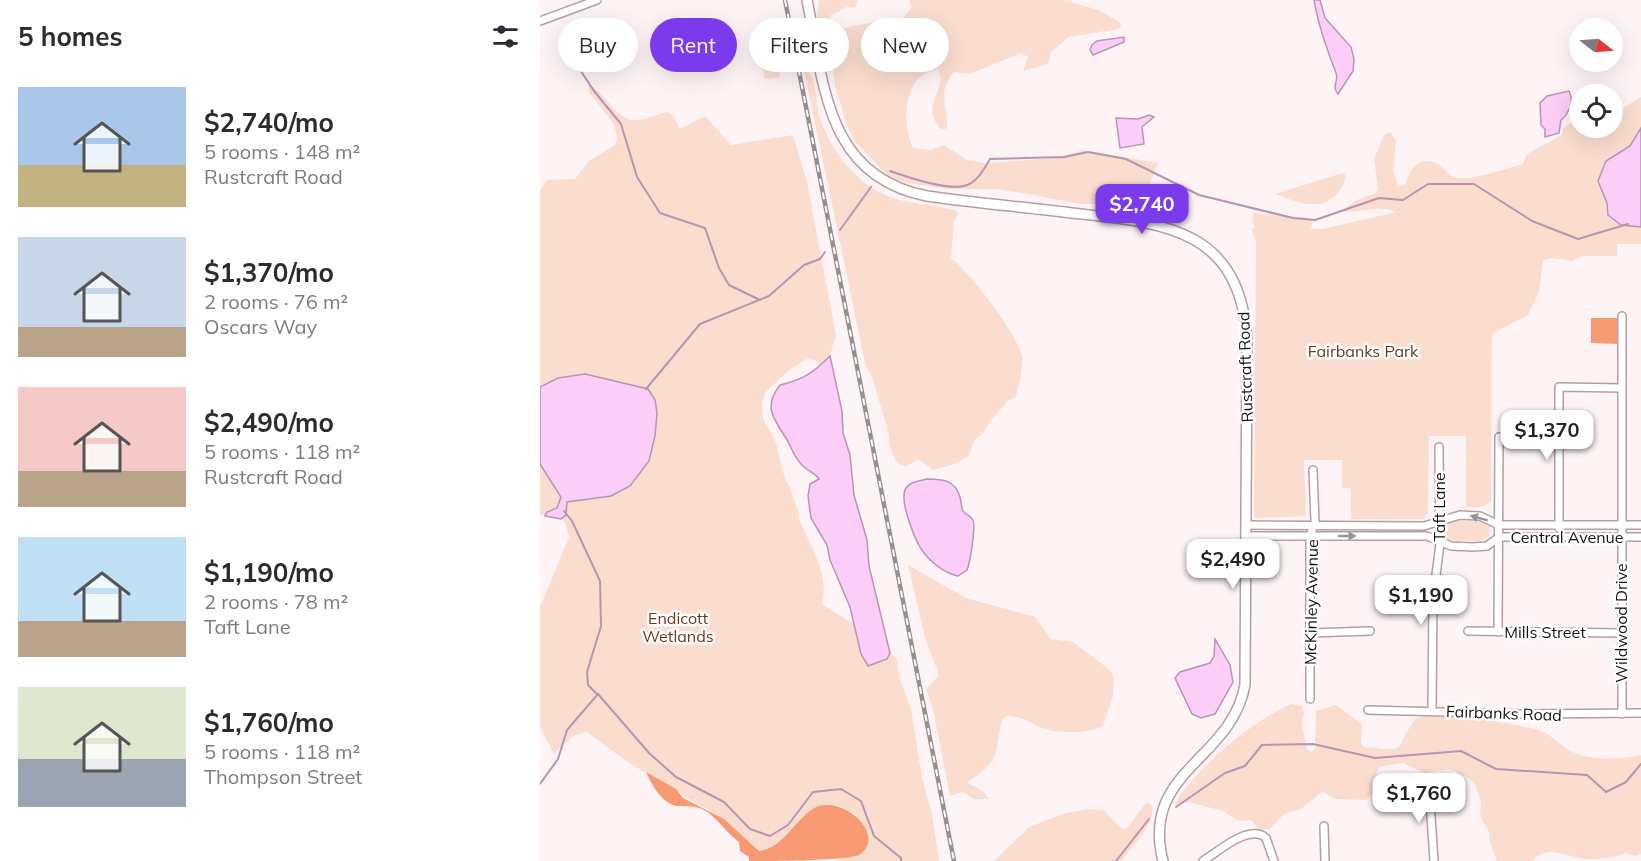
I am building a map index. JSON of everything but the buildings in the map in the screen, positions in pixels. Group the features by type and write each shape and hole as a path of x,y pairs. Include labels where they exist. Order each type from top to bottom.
{"main road":[{"name":"Rustcraft Road","path":"807,0 825,93 836,127 853,155 882,180 903,190 927,196 1162,225 1196,241 1221,263 1238,291 1246,323 1246,664 1243,695 1226,729 1182,776 1164,803 1159,831 1163,861"}],"street":[{"path":"540,21 597,0"},
{"name":"Wildwood Drive","path":"1622,316 1622,714"},
{"path":"1558,536 1559,387 1621,388"},
{"path":"1498,632 1499,437"},
{"name":"Taft Lane","path":"1432,711 1434,591 1440,541 1439,447"},
{"name":"McKinley Avenue","path":"1310,699 1310,536 1314,526 1313,470"},
{"name":"Central Avenue","path":"1247,525 1424,526 1451,516 1471,515 1484,517 1499,525 1641,525"},
{"name":"Central Avenue","path":"1247,536 1426,536 1450,546 1479,547 1487,546 1499,537 1641,537"},
{"path":"1310,633 1370,631"},
{"name":"Mills Street","path":"1468,632 1621,633"},
{"name":"Fairbanks Road","path":"1368,710 1522,714 1641,713"},
{"path":"1429,786 1434,861"},
{"path":"1324,826 1325,861"},
{"path":"1203,861 1242,837 1256,834 1264,836 1274,861"}],"green space":[{"path":"819,0 858,0 855,8 847,7 831,15 830,18 817,18"},
{"path":"909,0 1064,0 1098,10 1120,22 1121,26 1118,29 1069,37 1051,52 1048,64 1023,71 1028,57 1021,53 970,74 954,72 944,93 947,128 942,130 932,113 940,77 939,72 949,72 949,18 903,18 912,8"},
{"path":"861,25 861,72 931,72 917,80 912,87 907,104 908,132 913,148 931,150 944,145 967,160 984,163 1056,158 1083,150 1158,163 1145,196 1137,204 1081,204 999,189 946,189 892,180 856,143 847,126 835,86 833,72 849,72 849,27"},
{"path":"763,72 779,72 780,77 765,79"},
{"path":"804,72 809,72 812,77 819,114 826,134 842,159 862,180 874,189 900,200 959,212 954,222 951,258 992,304 1019,346 1022,356 1015,398 1009,400 974,441 969,456 952,465 933,470 918,459 906,467 897,463 890,448 888,431 873,380 865,363"},
{"name":"Endicott Wetlands","path":"588,85 601,93 617,112 631,120 667,112 673,115 680,129 705,116 731,145 793,135 807,182 836,335 830,356 819,366 815,360 807,359 789,370 765,393 762,404 763,419 775,440 799,519 821,571 824,593 822,604 869,634 897,659 900,679 911,709 939,861 838,861 857,815 837,805 767,850 759,851 724,819 626,761 587,732 575,735 554,754 540,727 540,607 569,537 565,523 553,511 540,516 540,191 547,180 575,179 589,161 615,145 617,139 613,123 589,92"},
{"name":"Fairbanks Park","path":"1641,97 1641,244 1617,244 1617,256 1583,256 1572,261 1553,258 1543,260 1539,292 1528,315 1492,334 1491,499 1489,503 1480,507 1466,507 1466,436 1429,436 1428,512 1423,519 1351,519 1351,488 1342,488 1342,460 1304,460 1306,516 1254,518 1256,242 1251,229 1255,228 1252,218 1254,213 1309,218 1313,220 1311,229 1323,229 1396,212 1384,209 1341,211 1357,200 1376,193 1378,189 1374,159 1384,135 1390,132 1396,141 1393,170 1398,185 1406,184 1413,168 1427,161 1439,165 1450,175 1464,178 1523,164 1527,154 1562,135 1563,128 1569,125 1569,138 1623,138 1623,108"},
{"path":"1345,174 1343,185 1332,198 1325,202 1300,203 1275,194"},
{"path":"1454,520 1486,522 1490,527 1489,536 1480,541 1447,540 1444,536 1444,526"},
{"path":"908,565 966,598 1035,617 1051,639 1073,642 1110,670 1114,678 1113,696 1103,726 1081,732 1056,731 1042,728 1020,718 1006,716 1001,725 995,756 984,770 967,783 983,791 989,799 974,799 962,792 950,796 933,709 926,689 938,677 938,672 926,641"},
{"path":"1291,704 1302,706 1304,712 1302,725 1307,749 1311,752 1315,749 1316,711 1336,705 1362,724 1361,743 1364,747 1395,749 1415,719 1440,716 1495,721 1538,730 1577,754 1595,758 1614,759 1641,755 1641,854 1635,856 1626,853 1590,859 1551,852 1538,856 1532,861 1497,861 1490,843 1489,832 1480,816 1481,802 1476,787 1470,779 1450,769 1424,773 1403,763 1380,767 1376,775 1376,786 1366,800 1336,799 1322,792 1301,809 1284,814 1270,829 1260,830 1251,820 1238,821 1223,811 1188,802 1175,805 1190,783 1232,741 1265,718"},
{"path":"1146,803 1151,804 1151,819 1122,861 994,861 1029,827 1066,813 1090,809 1104,810 1122,829 1127,828"}],"shaded area":[{"path":"1314,0 1320,0 1325,18 1351,47 1354,59 1353,71 1338,94 1335,89 1336,73 1323,37"},
{"path":"1124,37 1124,42 1093,55 1090,50 1097,41"},
{"path":"1569,91 1569,109 1561,120 1559,133 1545,137 1545,129 1541,125 1540,103 1547,96"},
{"path":"1149,115 1154,117 1142,127 1144,144 1120,148 1116,118 1138,119"},
{"path":"1641,128 1641,227 1621,225 1608,215 1607,203 1598,181 1606,161 1630,146"},
{"path":"1591,318 1619,318 1618,344 1591,343"},
{"path":"830,356 842,411 843,433 850,455 854,495 867,540 869,566 890,653 887,659 868,666 861,654 850,607 830,560 827,545 811,518 808,496 810,484 819,479 797,459 771,411 772,399 780,385 808,375"},
{"path":"585,374 648,389 655,400 657,413 655,436 649,461 630,486 611,496 567,502 566,515 561,519 545,516 547,512 557,508 561,497 540,464 540,387 558,378"},
{"path":"927,479 943,480 952,484 958,491 963,511 973,520 973,537 967,570 958,576 944,570 928,557 921,548 909,521 904,502 906,488 913,483"},
{"path":"1215,639 1230,665 1233,682 1215,714 1201,718 1192,714 1175,678 1180,672 1210,663 1214,656"},
{"path":"646,772 676,789 683,798 724,819 759,851 778,843 808,812 825,805 845,810 862,823 867,831 866,848 859,855 850,857 749,861 749,857 740,851 739,842 709,813 700,808 677,806 666,801 654,788"}],"waterway":[{"path":"582,72 621,124 637,177 660,213 705,228 719,268 729,285 760,300"},
{"path":"890,171 927,182 957,187 973,182 990,159 1064,157 1088,152 1126,159 1199,195 1293,218 1315,220 1379,198 1403,200 1428,184 1474,184 1532,221 1578,239 1628,224"},
{"path":"840,230 871,187"},
{"path":"646,389 700,324 769,296 804,265 820,259 825,252"},
{"path":"564,511 572,521 600,581 601,626 587,672 588,685 597,694"},
{"path":"540,784 558,759 567,730 598,694 649,753 676,777 724,802 750,829 770,836 788,825 813,792 841,789 861,801 874,836 901,858 901,861"},
{"path":"1176,807 1225,773 1245,766 1262,745 1313,744 1375,758 1461,751 1496,769 1587,775 1606,792 1626,782 1641,764"},
{"path":"1116,861 1149,819"}],"railway":[{"path":"785,0 954,861"}]}
